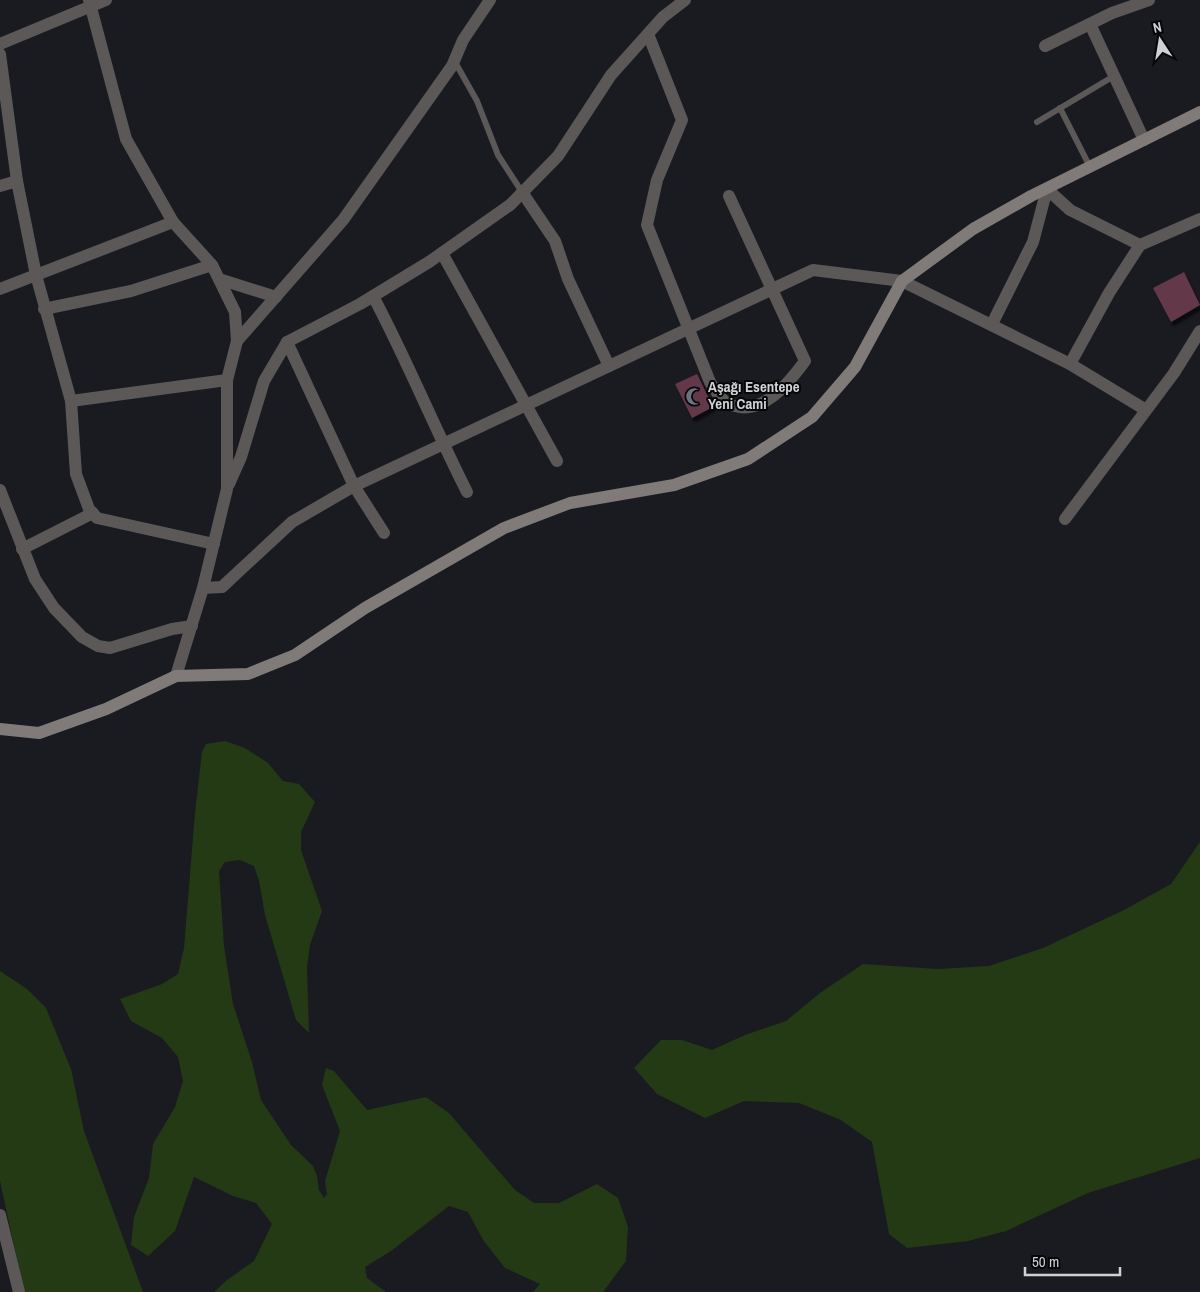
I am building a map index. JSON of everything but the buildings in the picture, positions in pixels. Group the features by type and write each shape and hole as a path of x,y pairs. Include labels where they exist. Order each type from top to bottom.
{"main road":[{"path":"0,729 39,734 106,709 176,676 248,674 295,655 365,608 504,528 570,503 674,486 748,459 812,417 854,367 902,280 973,228 1200,112"}],"street":[{"path":"0,44 90,4 106,0"},
{"path":"237,341 343,220 454,61 463,40 490,0"},
{"path":"176,676 203,588 227,489 241,457 264,381 287,342 373,296 442,253 510,205 558,156 611,75 663,17 685,0"},
{"path":"1045,46 1112,13 1149,0"},
{"path":"90,4 126,139 173,222 212,265 235,312 237,341 227,380 227,489"},
{"path":"1090,24 1144,140"},
{"path":"648,34 682,120 657,180 647,225 690,328 710,382 725,402 740,408 760,404 785,388 804,361 773,289 729,196"},
{"path":"0,54 17,181 44,309 70,401 76,474 82,496 97,518 214,544"},
{"path":"0,186 17,181"},
{"path":"992,324 1033,242 1047,189 1070,210 1140,245"},
{"path":"522,192 555,241 568,279 610,366"},
{"path":"1070,364 1109,293 1140,245 1200,219"},
{"path":"0,289 173,222"},
{"path":"442,253 557,461"},
{"path":"44,309 131,291 212,265"},
{"path":"203,588 222,587 292,522 354,486 813,270 902,280 1070,364 1146,410"},
{"path":"219,278 276,297"},
{"path":"373,296 395,337 443,444 467,492"},
{"path":"1065,519 1174,373 1200,332"},
{"path":"287,342 354,486 384,533"},
{"path":"70,401 227,380"},
{"path":"0,490 35,579 54,608 82,637 98,646 110,648 126,645 172,629 192,626"},
{"path":"22,549 93,513"},
{"path":"0,1214 19,1292"}],"lane":[{"path":"454,61 477,100 498,155 522,192"},
{"path":"1037,122 1114,76"},
{"path":"1060,108 1090,167"}],"green space":[{"path":"225,741 245,748 268,763 283,781 299,784 315,802 301,832 301,850 322,911 310,945 307,967 309,1033 296,1020 265,915 259,881 254,866 240,860 225,862 219,871 224,946 233,1004 252,1062 261,1100 291,1145 313,1166 319,1190 324,1198 327,1194 325,1181 340,1131 322,1085 326,1068 334,1071 367,1110 426,1097 449,1113 515,1190 534,1203 559,1203 597,1184 618,1198 628,1227 626,1261 603,1292 533,1292 540,1284 505,1268 483,1240 468,1212 449,1206 391,1251 365,1267 367,1278 386,1292 214,1292 227,1280 254,1261 272,1224 256,1203 233,1196 194,1177 175,1231 148,1256 131,1245 134,1217 149,1178 153,1144 175,1107 183,1081 178,1057 162,1038 131,1021 120,999 162,984 178,974 184,948 202,752 206,744"},
{"path":"1200,842 1200,1158 1088,1193 1006,1231 968,1241 907,1248 889,1234 872,1142 841,1120 799,1103 744,1101 705,1118 657,1094 634,1068 661,1040 682,1040 712,1050 745,1035 786,1021 820,993 863,964 938,969 989,966 1043,948 1124,910 1171,884"},
{"path":"0,971 27,989 46,1008 71,1069 84,1131 143,1292 24,1292 0,1181"}],"place":[{"name":"Aşağı Esentepe Yeni Cami","path":"694,396"}]}
